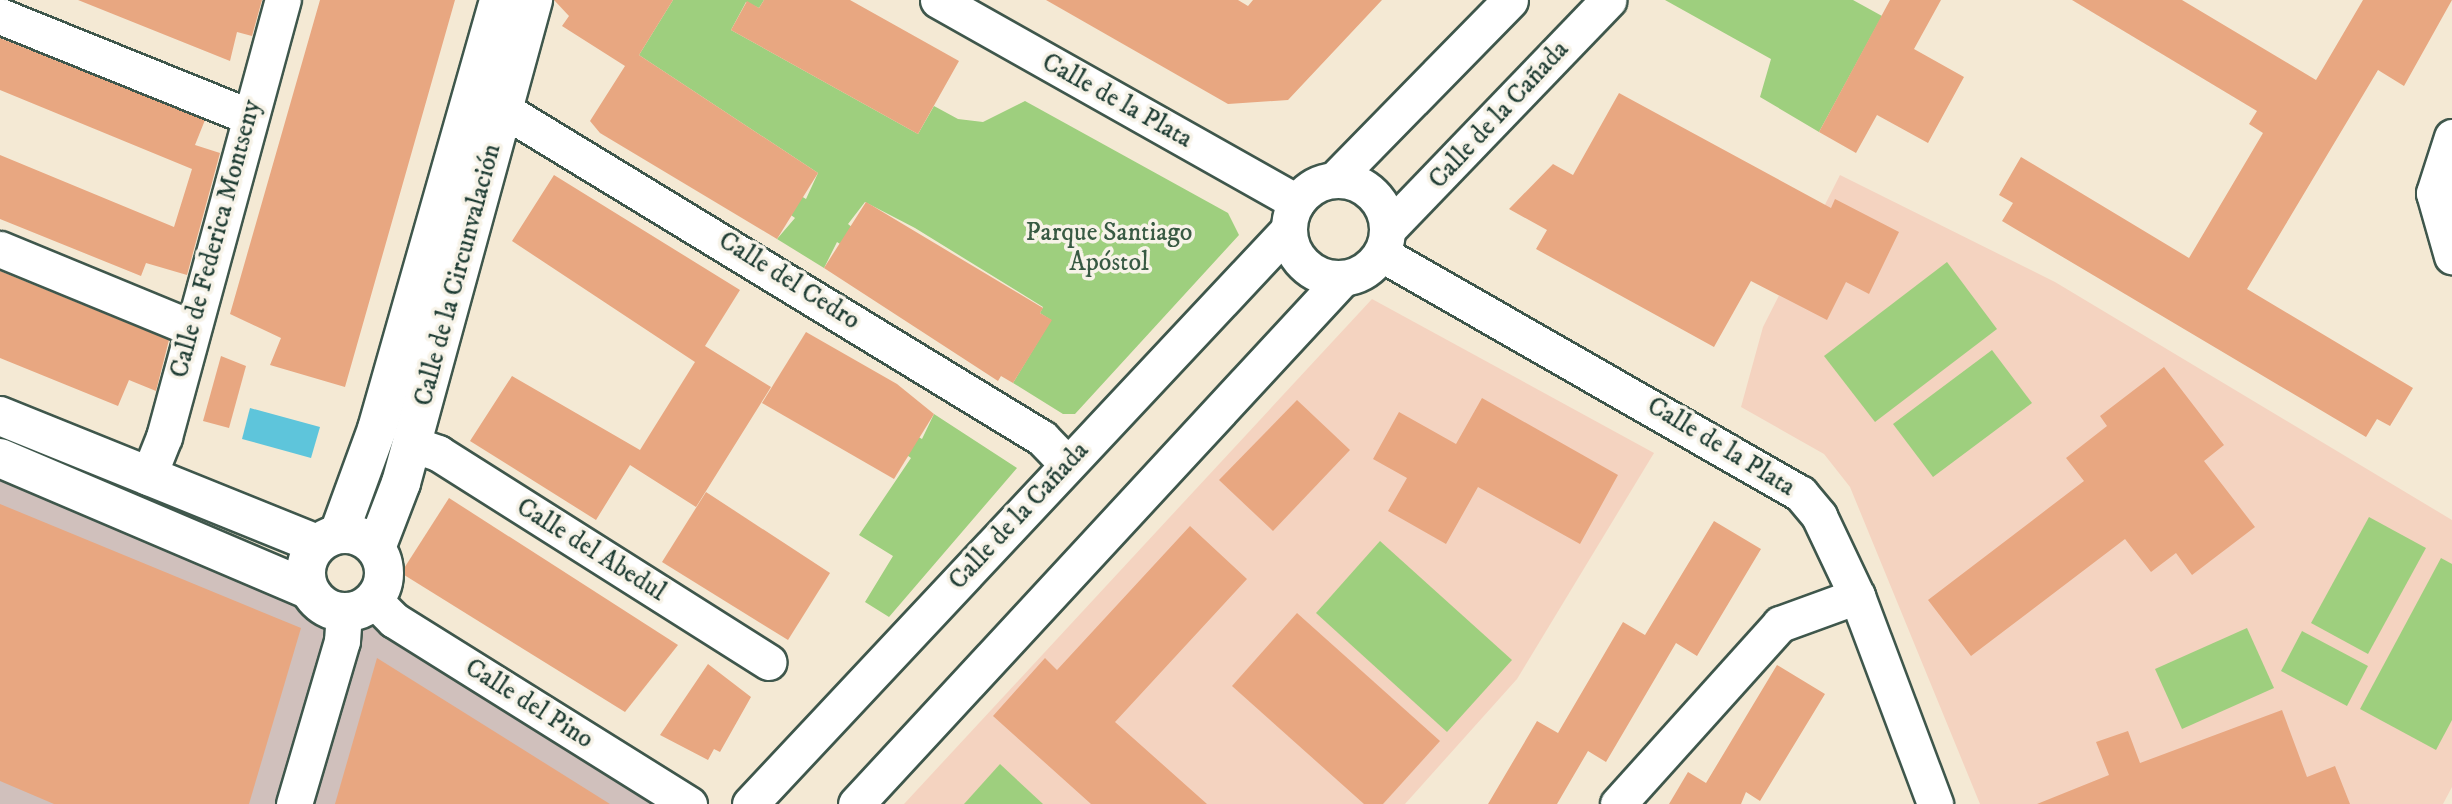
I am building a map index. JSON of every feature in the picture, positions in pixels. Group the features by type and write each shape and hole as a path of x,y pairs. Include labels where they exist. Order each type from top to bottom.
{"street":[{"name":"Calle de Federica Montseny","path":"148,477 283,0"},
{"name":"Calle de la Circunvalación","path":"328,539 380,417 499,0"},
{"name":"Calle de la Circunvalación","path":"376,548 412,444 533,0"},
{"name":"Calle de la Plata","path":"938,0 1293,215"},
{"path":"1342,279 1304,265 1293,215 1335,179 1510,0"},
{"name":"Calle de la Cañada","path":"1385,242 1608,0"},
{"path":"0,16 248,116"},
{"name":"Calle del Cedro","path":"504,110 1042,438 1067,464"},
{"path":"2452,137 2434,193 2452,256"},
{"path":"856,804 1342,279 1371,267 1385,242 1386,213 1366,188 1335,179"},
{"name":"Calle de la Cañada","path":"750,804 1067,464 1293,215"},
{"name":"Calle de la Plata","path":"1385,242 1800,492 1819,516 1857,596 1936,804"},
{"path":"0,249 192,328"},
{"path":"0,416 148,477 328,539 359,535 376,548 383,574 359,606 342,641 294,804"},
{"name":"Calle del Abedul","path":"412,444 438,453 768,662"},
{"path":"0,458 309,590 320,604 359,606"},
{"path":"309,590 308,558 328,539"},
{"path":"1618,804 1780,624 1857,596"},
{"name":"Calle del Pino","path":"359,606 394,620 689,804"}],"shaded area":[{"path":"1840,175 2055,282 2452,520 2452,787 2443,804 1980,804 1850,487 1824,454 1741,407 1763,327"},
{"path":"1372,299 1654,453 1517,679 1405,804 904,804"},
{"path":"0,458 332,610 361,609 689,804 0,804"}],"green space":[{"name":"Parque Santiago Apóstol","path":"673,0 764,0 759,8 746,2 731,30 918,134 934,106 958,119 983,122 1025,101 1228,213 1239,235 1075,414 1063,414 1013,383 1051,320 1040,313 1043,307 915,228 865,202 848,224 858,232 848,249 837,242 824,268 777,239 795,218 784,210 796,193 806,199 818,173 639,55"},
{"path":"1665,0 1853,0 1882,16 1819,132 1760,97 1771,59"},
{"path":"1947,262 1997,329 1875,422 1824,356"},
{"path":"1992,350 2032,403 1933,477 1893,424"},
{"path":"934,414 1017,468 889,617 865,602 893,556 859,535 911,458 901,451 913,434 922,439"},
{"path":"2369,517 2426,548 2368,654 2311,623"},
{"path":"1380,541 1512,660 1447,732 1316,613"},
{"path":"2441,558 2452,564 2452,720 2436,750 2360,709"},
{"path":"2247,628 2274,688 2182,729 2155,669"},
{"path":"2302,631 2368,666 2347,706 2281,671"},
{"path":"1000,764 1043,804 964,804"}],"water":[{"path":"250,408 320,427 311,458 242,439"}],"building":[{"path":"78,0 262,0 252,36 237,32 230,61"},
{"path":"320,0 455,0 345,387 270,365 281,338 230,314"},
{"path":"554,0 673,0 639,55 818,173 777,239 600,133 590,121 625,66 562,26 569,16"},
{"path":"764,0 850,0 959,61 918,134 731,30 747,1 759,8"},
{"path":"1046,0 1238,0 1248,6 1253,0 1382,0 1288,100 1228,104"},
{"path":"1890,0 1941,0 1914,49 1964,77 1928,143 1877,115 1856,153 1819,132"},
{"path":"2072,0 2182,0 2316,80 2363,0 2452,0 2404,86 2378,70 2247,289 2413,388 2390,426 2377,419 2366,437 2002,221 2013,203 1999,195 2021,157 2189,258 2263,133 2249,124 2257,111"},
{"path":"0,38 205,120 195,145 220,153 187,275 146,263 141,276 0,219 0,155 174,227 192,169 0,90"},
{"path":"1619,93 1831,208 1835,199 1899,232 1869,294 1846,282 1827,320 1751,281 1714,347 1536,249 1547,230 1509,209 1553,164 1573,175"},
{"path":"554,175 740,290 705,346 771,387 696,507 630,465 596,520 470,441 512,376 640,450 695,362 512,241"},
{"path":"866,202 1043,308 1040,313 1052,320 1013,383 1001,376 998,381 824,268"},
{"path":"0,271 169,340 156,391 129,380 118,406 0,358"},
{"path":"806,332 897,384 934,414 894,479 762,403"},
{"path":"221,356 246,366 229,428 203,421"},
{"path":"2164,367 2224,445 2204,461 2255,527 2192,575 2176,553 2151,572 2125,539 1971,656 1928,600 2084,481 2066,458 2107,426 2100,416"},
{"path":"1482,398 1618,475 1580,544 1478,487 1446,544 1388,511 1407,478 1373,459 1399,412 1456,444"},
{"path":"1297,400 1350,450 1273,531 1219,480"},
{"path":"706,492 830,573 788,640 662,562"},
{"path":"449,498 678,645 625,712 401,573"},
{"path":"0,504 301,628 249,804 54,804 0,781"},
{"path":"1714,521 1761,549 1697,656 1676,643 1606,762 1588,751 1557,804 1488,804 1537,721 1558,733 1623,622 1645,635"},
{"path":"1190,526 1247,579 1115,722 1207,804 1091,804 993,716 1045,658 1057,670"},
{"path":"1297,613 1440,741 1383,804 1364,804 1232,686"},
{"path":"377,658 551,767 610,804 335,804"},
{"path":"708,664 751,697 720,752 714,749 708,760 660,735"},
{"path":"1777,665 1825,694 1760,801 1746,792 1741,804 1669,804 1688,772 1706,783"},
{"path":"2282,710 2307,777 2335,766 2350,804 2037,804 2109,775 2096,742 2128,731 2140,763"}]}
